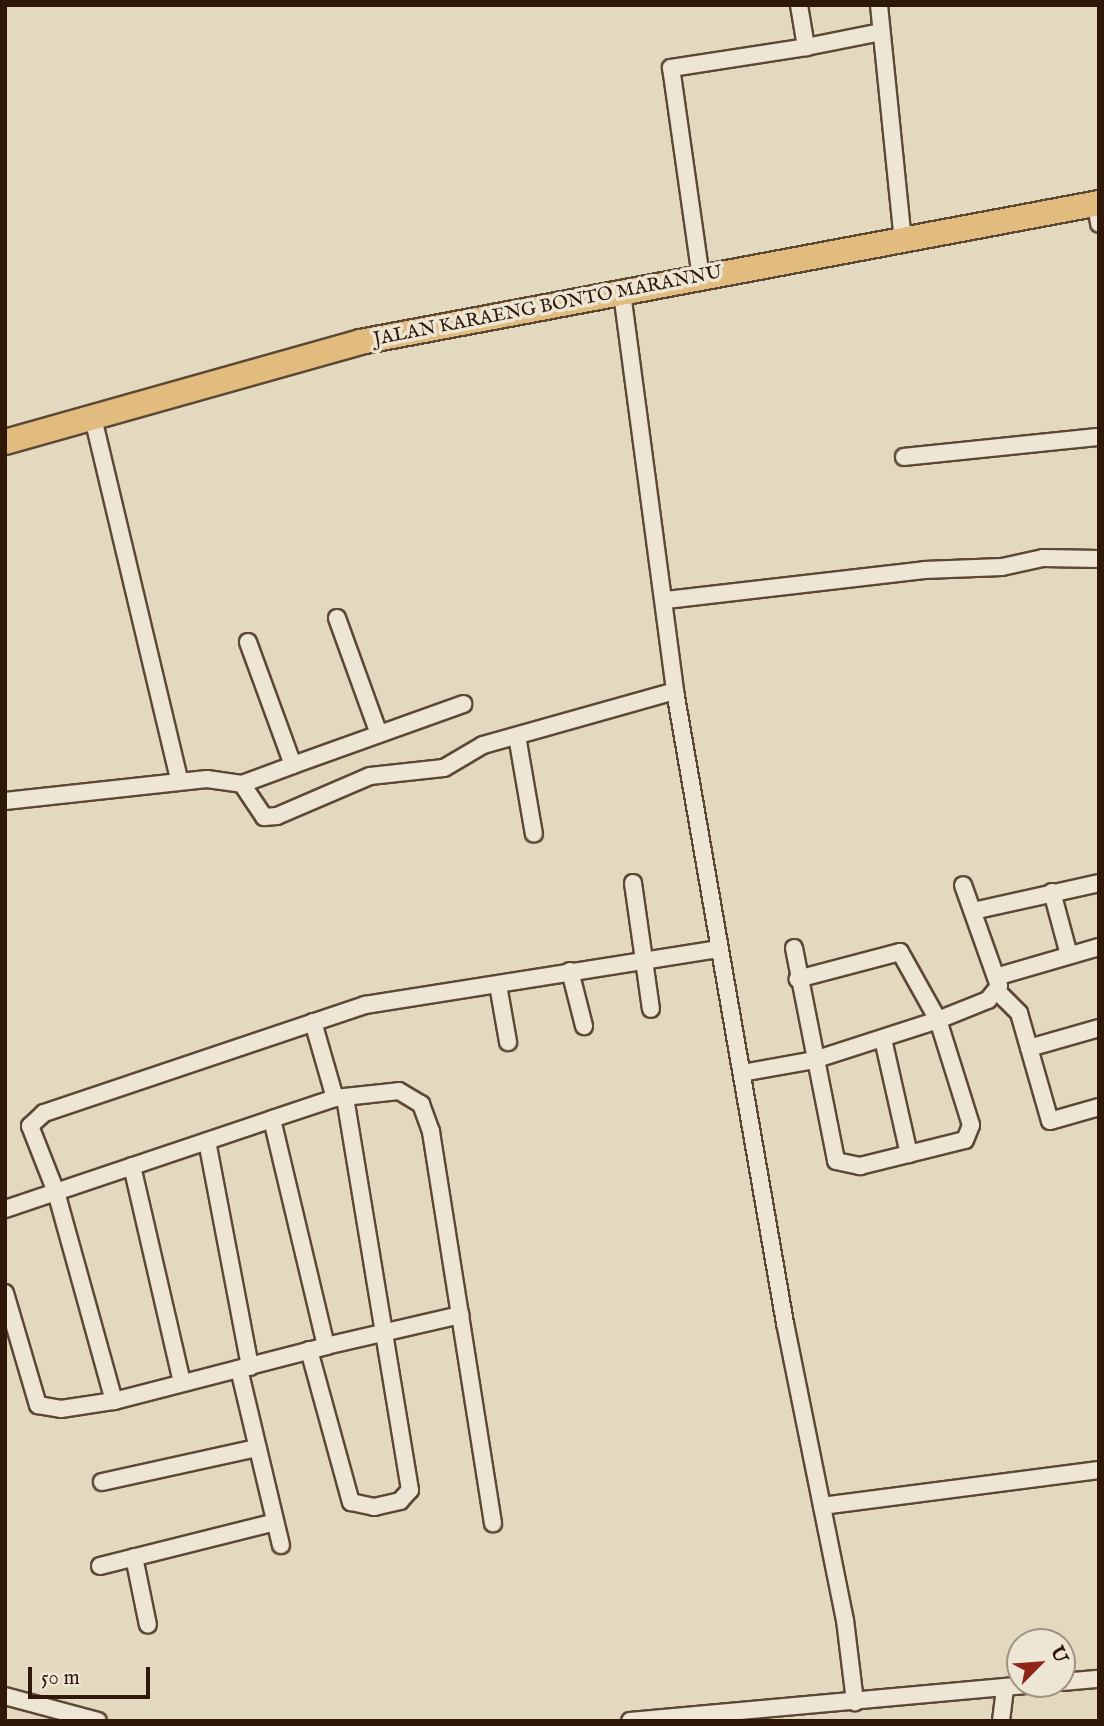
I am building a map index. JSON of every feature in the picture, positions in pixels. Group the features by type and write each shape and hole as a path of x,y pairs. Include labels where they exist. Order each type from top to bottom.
{"main road":[{"name":"JALAN KARAENG BONTO MARANNU","path":"5,442 360,342 903,240 1098,210"}],"street":[{"path":"799,5 806,47"},
{"path":"879,5 903,240"},
{"path":"701,278 671,68 806,47 881,32"},
{"path":"622,293 666,600 675,691 718,948 822,1506 849,1702 843,1721"},
{"path":"93,418 179,778"},
{"path":"904,457 1099,438"},
{"path":"666,600 924,569 1002,567 1043,558 1099,559"},
{"path":"337,618 379,734"},
{"path":"248,642 293,765"},
{"path":"242,784 264,817 276,816 370,776 444,768 476,748 675,691"},
{"path":"5,801 179,778 242,784 463,704"},
{"path":"517,736 534,834"},
{"path":"633,883 651,1009"},
{"path":"973,911 1099,883"},
{"path":"963,885 998,984 1019,1013 1050,1121 1099,1107"},
{"path":"1052,892 1069,955"},
{"path":"742,1073 814,1060 938,1020 998,984 1069,955 1099,947"},
{"path":"114,1401 56,1192 34,1141 33,1119 365,1005 718,948"},
{"path":"794,948 797,979 814,1060 840,1166 909,1154 971,1135 938,1020 900,952 797,979"},
{"path":"570,971 584,1026"},
{"path":"498,985 508,1042"},
{"path":"309,1350 348,1497 363,1507 392,1505 410,1490 387,1334 340,1097 313,1021"},
{"path":"1029,1048 1099,1028"},
{"path":"883,1039 909,1154"},
{"path":"5,1209 340,1097 399,1091 421,1104 432,1132 493,1523"},
{"path":"272,1119 326,1346"},
{"path":"207,1141 257,1448 282,1545"},
{"path":"132,1166 182,1382"},
{"path":"5,1293 38,1405 114,1401 309,1350 460,1315"},
{"path":"102,1482 257,1448"},
{"path":"822,1506 1099,1470"},
{"path":"100,1566 275,1522"},
{"path":"134,1557 148,1625"},
{"path":"1076,1681 1099,1679"},
{"path":"633,1721 1004,1687 1001,1721"},
{"path":"5,1696 98,1721"}]}
